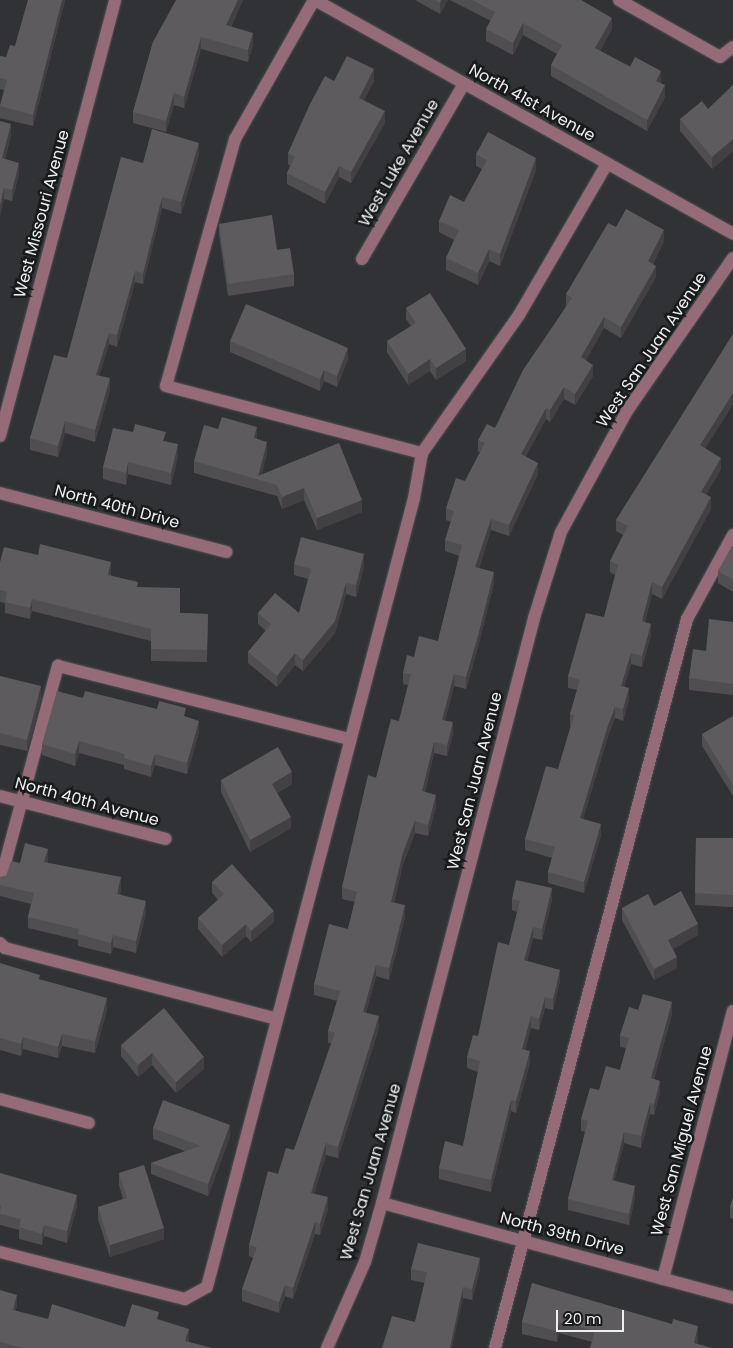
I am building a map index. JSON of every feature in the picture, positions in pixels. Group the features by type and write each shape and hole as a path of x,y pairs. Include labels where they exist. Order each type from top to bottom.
{"street":[{"name":"West Missouri Avenue","path":"0,436 115,0"},
{"name":"North 41st Avenue","path":"314,0 733,234"},
{"path":"314,0 235,140 166,386 422,452"},
{"path":"619,0 720,57 733,47"},
{"name":"West Luke Avenue","path":"362,259 464,84"},
{"path":"0,1252 185,1299 207,1287 348,739 414,498 422,452 519,316 607,164"},
{"name":"West San Juan Avenue","path":"327,1348 364,1262 382,1203 534,618 561,532 627,411 733,258"},
{"name":"North 40th Drive","path":"0,493 226,552"},
{"path":"495,1348 521,1239 687,619 733,535"},
{"path":"0,882 20,801 58,666 348,739"},
{"name":"North 40th Avenue","path":"0,796 166,839"},
{"path":"0,943 5,948 277,1019"},
{"name":"West San Miguel Avenue","path":"663,1279 733,1011"},
{"path":"0,1099 89,1122"},
{"name":"North 39th Drive","path":"382,1203 521,1239 733,1298"}],"building":[{"path":"28,0 62,0 33,115 0,106 7,80 0,78 0,56 6,57 10,45 15,46"},
{"path":"176,0 238,0 226,25 253,33 248,50 201,37 184,97 174,93 166,121 133,112 153,42"},
{"path":"472,0 581,0 612,18 595,48 630,67 635,57 661,71 656,81 665,85 647,120 551,65 562,45 523,23 513,43 486,29 495,12"},
{"path":"347,56 374,69 359,98 385,111 351,172 339,166 325,192 287,173 295,157 288,153 325,76 334,81"},
{"path":"733,85 733,139 712,157 680,119 702,101 708,109"},
{"path":"0,121 11,124 2,158 19,163 12,190 4,188 0,206"},
{"path":"152,129 199,143 181,202 162,197 143,273 135,271 117,335 109,333 96,375 110,378 95,430 65,421 58,446 30,438 54,355 67,358 121,157 143,163"},
{"path":"488,132 536,158 500,254 489,249 478,273 446,258 459,230 439,221 450,195 464,202 487,160 476,154"},
{"path":"626,209 664,230 648,261 656,266 621,327 604,317 581,357 593,365 575,394 564,387 550,410 546,408 521,454 538,463 509,525 491,519 475,567 494,572 478,636 466,677 454,674 442,720 453,722 447,745 434,742 422,791 436,795 428,825 415,821 403,852 391,902 405,905 389,968 376,965 363,1012 379,1016 338,1147 326,1143 311,1193 328,1197 320,1224 315,1222 293,1288 285,1285 279,1302 242,1289 257,1247 249,1245 268,1171 278,1174 286,1148 294,1150 335,1033 328,1031 340,991 314,984 329,924 348,929 357,892 342,887 368,775 376,778 391,719 399,721 411,674 403,673 407,655 414,657 419,636 438,641 462,545 445,540 454,511 446,508 456,478 465,481 485,443 478,440 487,424 495,428 523,370 572,298 566,294 608,223 616,227"},
{"path":"272,215 277,250 290,248 294,274 228,284 219,224"},
{"path":"430,293 466,349 436,368 430,359 408,374 387,341 416,323 406,308"},
{"path":"246,304 348,348 337,376 324,370 320,379 230,341"},
{"path":"733,334 733,393 700,445 721,458 701,492 711,497 662,587 652,582 642,621 651,624 642,656 631,653 621,686 629,688 623,709 615,707 580,818 601,824 584,882 548,872 555,847 525,839 546,766 558,769 574,715 570,714 580,680 568,676 586,613 604,617 618,565 610,561 628,526 616,520"},
{"path":"222,417 257,427 254,438 267,442 258,476 339,443 362,500 317,518 304,488 282,497 277,485 194,461 204,425 218,429"},
{"path":"135,424 166,432 163,441 178,444 171,473 128,462 126,473 103,467 113,428 133,432"},
{"path":"301,537 364,554 356,585 346,583 335,621 303,660 295,653 277,676 248,652 271,624 258,613 275,593 299,613 311,569 294,564"},
{"path":"40,544 111,562 108,575 138,582 137,587 180,588 180,613 208,614 207,650 151,649 151,629 32,599 30,608 5,602 7,592 0,590 0,562 4,547 38,555"},
{"path":"733,547 733,580 718,571"},
{"path":"709,619 733,622 733,684 689,678 693,649 706,651"},
{"path":"0,676 41,686 27,740 0,733"},
{"path":"57,691 83,698 85,691 157,709 159,701 186,708 184,716 199,721 187,763 155,754 151,766 124,758 125,754 79,741 75,754 42,744"},
{"path":"733,716 733,785 702,734"},
{"path":"278,747 292,772 272,784 291,817 250,840 221,780"},
{"path":"696,838 733,838 733,895 695,893"},
{"path":"25,843 48,849 44,862 121,877 117,894 146,901 136,941 113,935 111,943 78,934 79,929 28,917 34,893 0,885 0,877 6,876 11,861 20,863"},
{"path":"232,864 274,911 251,931 246,924 222,945 198,918 224,894 212,882"},
{"path":"516,880 552,888 542,929 533,927 524,960 560,970 553,999 545,997 539,1019 531,1016 522,1049 530,1051 516,1101 511,1100 491,1180 439,1168 445,1141 463,1146 480,1061 467,1057 473,1035 478,1036 498,942 509,945 520,901 512,899"},
{"path":"681,891 698,924 668,940 677,957 654,969 622,908 648,894 654,906"},
{"path":"0,963 40,975 39,979 107,998 95,1041 62,1034 58,1047 23,1037 21,1044 0,1038"},
{"path":"643,994 672,1002 651,1078 660,1081 654,1104 650,1103 641,1136 624,1132 612,1180 635,1186 629,1214 568,1199 588,1121 581,1119 590,1088 599,1090 606,1066 620,1070 629,1038 620,1035 629,1007 638,1010"},
{"path":"164,1008 204,1057 176,1082 152,1053 138,1065 121,1045"},
{"path":"163,1100 230,1125 208,1184 151,1163 201,1146 153,1128"},
{"path":"144,1165 164,1228 110,1245 98,1207 127,1198 119,1173"},
{"path":"0,1173 77,1195 67,1231 44,1225 42,1234 19,1227 21,1219 0,1214"},
{"path":"733,1197 733,1208 730,1207"},
{"path":"418,1243 480,1258 472,1289 463,1287 450,1348 382,1348 392,1316 415,1322 427,1272 411,1269"},
{"path":"532,1283 672,1324 673,1319 698,1326 694,1343 712,1348 590,1348 595,1331 559,1322 557,1331 522,1322"},
{"path":"0,1290 17,1295 13,1310 48,1319 52,1304 125,1327 132,1304 159,1312 157,1319 189,1329 185,1341 212,1348 23,1348 0,1342"}]}
